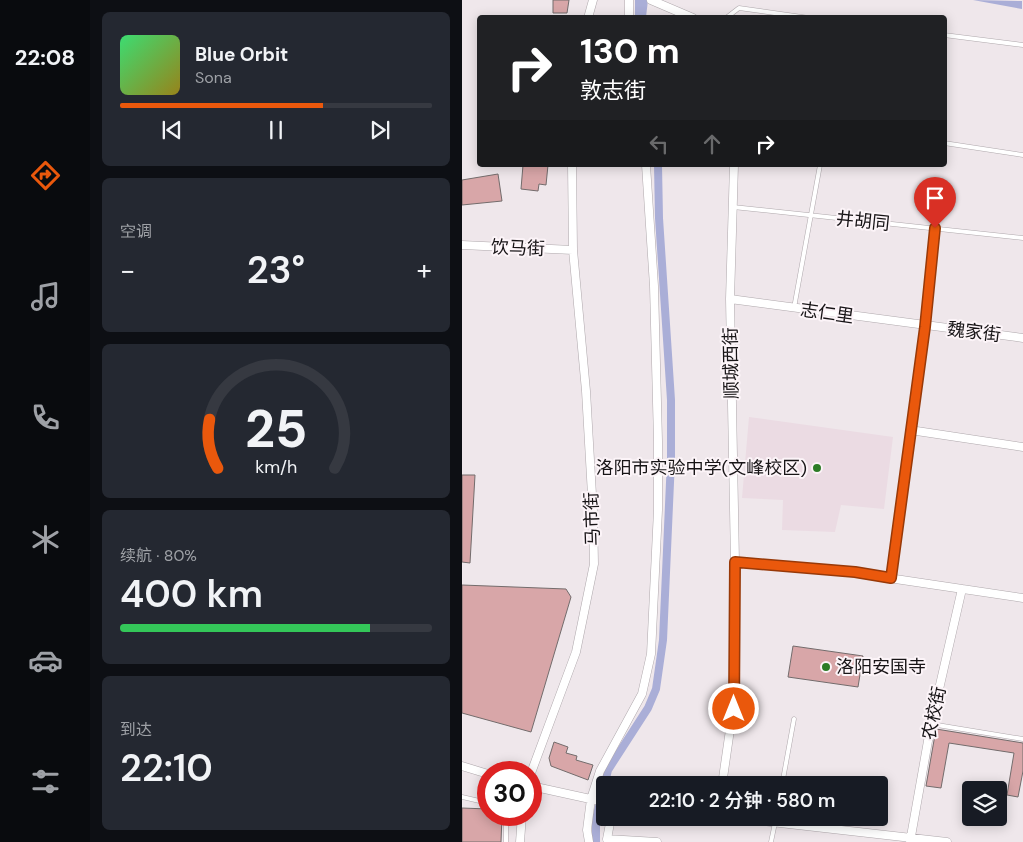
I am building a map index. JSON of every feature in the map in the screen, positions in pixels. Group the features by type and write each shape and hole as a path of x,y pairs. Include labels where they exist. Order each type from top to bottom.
{"street":[{"path":"589,15 593,0"},
{"path":"629,0 629,15"},
{"path":"652,0 686,15"},
{"name":"马市街","path":"535,761 576,652 594,564 593,512 586,400 573,250 572,167"},
{"path":"589,842 587,830 591,799 600,771 642,694 651,654 658,510 658,442 654,286 646,167"},
{"name":"顺城西街","path":"723,776 734,709 735,562 730,299 734,167"},
{"name":"饮马街","path":"462,245 573,250"},
{"name":"志仁里","path":"730,299 925,327"},
{"path":"891,578 925,327"},
{"name":"魏家街","path":"925,327 1022,338"},
{"path":"910,430 1022,447"},
{"path":"735,562 855,572 1022,598"},
{"name":"农校街","path":"910,840 931,724 962,589"},
{"path":"462,766 477,771"},
{"path":"542,788 596,800"},
{"path":"520,842 521,826"},
{"path":"609,826 607,839 657,842"},
{"path":"816,826 910,840 947,842"}],"lane":[{"path":"730,15 739,8 788,15"},
{"path":"947,34 1022,43"},
{"path":"947,143 1022,155"},
{"path":"794,308 820,167"},
{"name":"井胡同","path":"733,208 1022,238"},
{"path":"925,327 935,228"},
{"path":"784,776 794,719"},
{"path":"931,724 1022,739"},
{"path":"462,797 477,800"},
{"path":"506,826 506,842"},
{"path":"771,842 774,826"}],"shaded area":[{"name":"洛阳市实验中学(文峰校区)","path":"749,417 893,437 884,509 841,505 835,532 782,530 783,500 742,498"}],"water":[{"path":"635,0 648,0 646,15 635,15"},
{"path":"973,0 1022,1 1022,9"}],"building":[{"path":"553,0 569,0 567,13 553,13"},
{"path":"523,167 548,167 546,185 539,184 538,191 521,189"},
{"path":"498,174 502,201 462,205 462,180"},
{"path":"462,475 475,475 470,563 462,562"},
{"path":"462,585 566,589 571,597 531,732 462,713"},
{"name":"洛阳安国寺","path":"793,646 863,656 858,687 788,677"},
{"path":"936,729 1023,743 1023,771 1018,797 1007,795 1014,753 949,743 941,788 926,786"},
{"path":"554,742 568,747 566,753 577,756 576,760 593,765 588,780 551,766 549,758"},
{"path":"462,808 477,809 477,826 502,826 501,842 462,842"}],"waterway":[{"path":"596,842 596,819 608,770 648,708 656,689 663,640 671,460 671,400 659,218 658,167"}],"place":[{"name":"洛阳市实验中学(文峰校区)","path":"817,468"},
{"name":"洛阳安国寺","path":"826,667"}],"route":[{"path":"734,709 735,562 855,572 891,578 925,327 935,228"}]}
